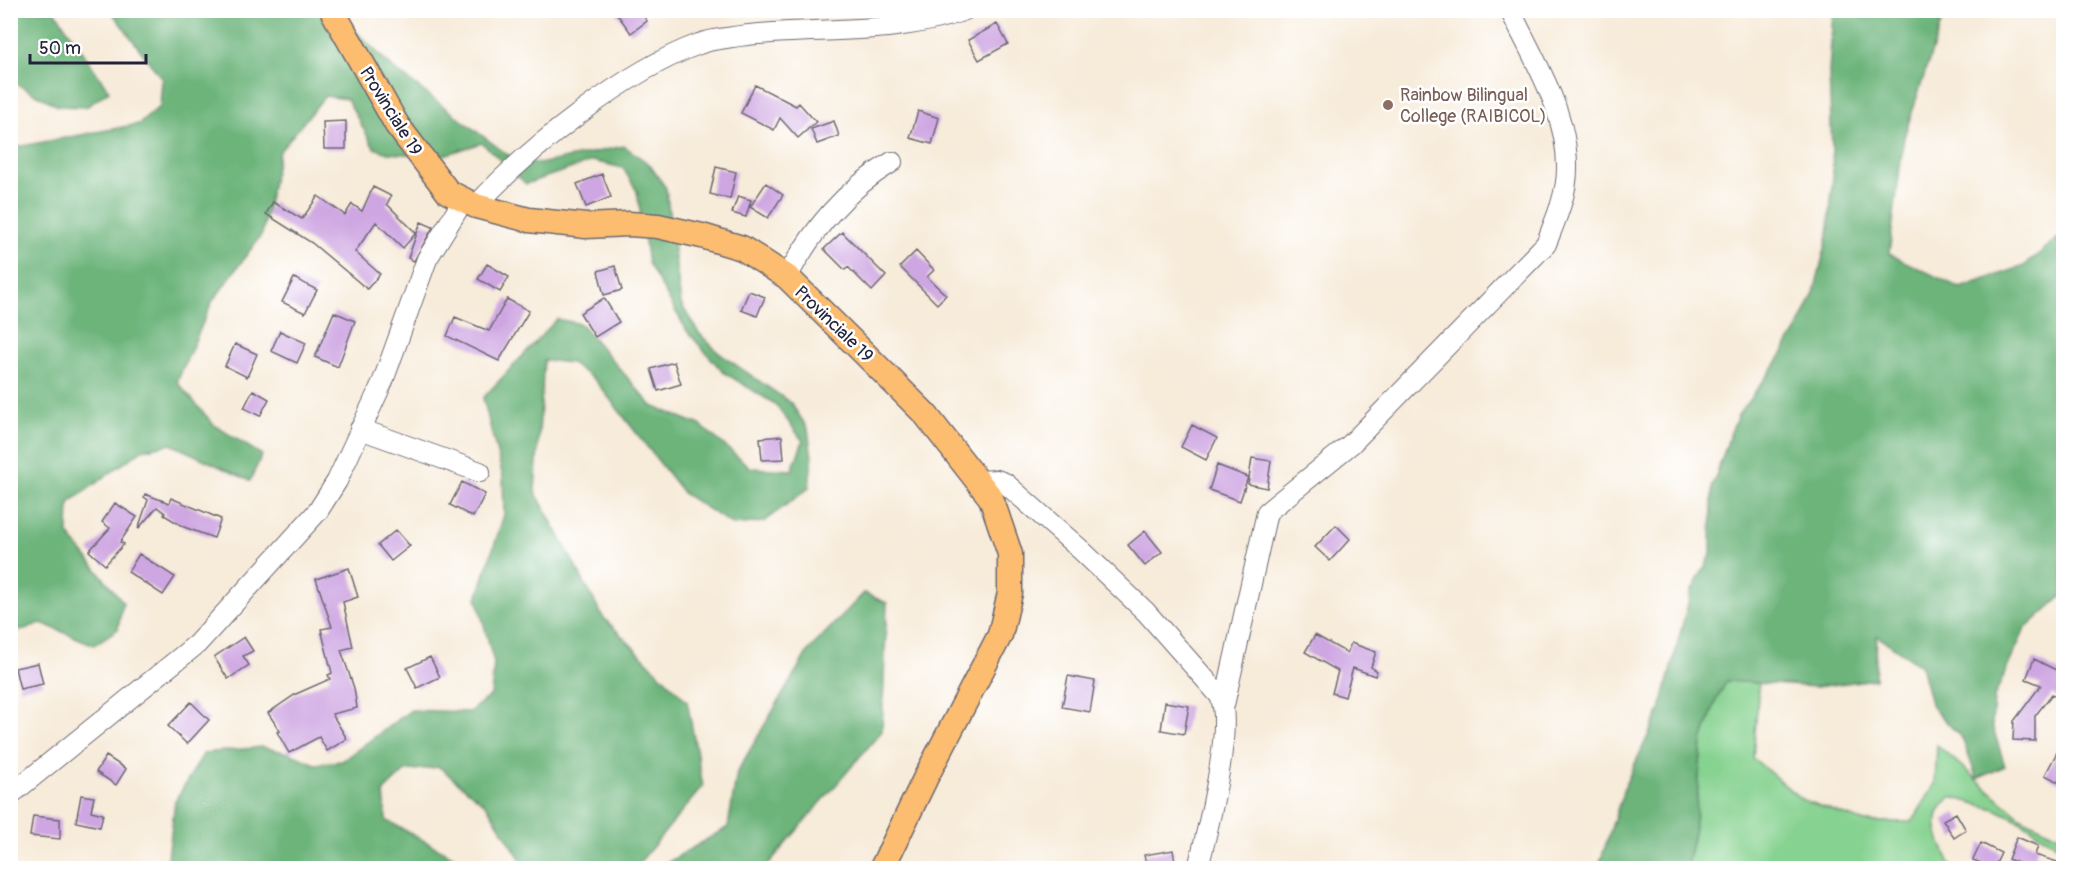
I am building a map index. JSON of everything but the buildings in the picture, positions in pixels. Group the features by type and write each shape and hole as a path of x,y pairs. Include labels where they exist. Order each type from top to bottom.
{"main road":[{"name":"Provinciale 19","path":"332,10 397,125 431,173 448,192 469,204 505,215 550,223 658,226 742,248 787,278 926,415 978,481 997,513 1010,554 1010,593 1006,616 1000,635 926,777 882,868"}],"street":[{"path":"10,795 197,644 318,511 337,481 383,381 427,259 469,204 569,123 653,65 701,43 741,36 878,29 938,20 965,10"},
{"path":"1224,705 1267,512 1351,444 1546,244 1561,205 1568,170 1562,128 1551,94 1510,10"},
{"path":"787,278 809,239 839,201 892,162"},
{"path":"360,429 480,472"},
{"path":"978,481 997,480 1005,483 1081,550 1146,612 1215,688 1226,714 1214,803 1198,868"}],"green space":[{"path":"11,10 55,11 109,91 86,107 58,106 11,83"},
{"path":"111,11 335,11 394,69 508,155 539,164 624,146 649,164 666,188 681,304 698,332 719,353 791,403 808,429 812,458 809,488 763,522 733,525 684,494 595,380 571,363 544,360 535,491 603,617 687,701 703,786 635,868 526,868 487,806 439,767 405,771 384,791 386,820 474,868 157,868 168,858 175,801 204,753 262,747 289,753 315,764 342,761 411,710 469,712 491,695 494,663 477,598 504,515 503,477 483,398 557,319 581,324 652,406 700,425 751,468 792,470 803,441 775,404 723,372 687,331 648,263 637,191 623,168 593,161 526,184 482,143 441,156 388,153 374,148 347,99 325,96 279,152 262,234 212,302 177,382 214,425 262,455 250,481 171,444 142,450 69,503 68,534 123,602 118,629 94,645 41,623 13,633 11,637 11,148 139,124 160,106 162,79"},
{"path":"1833,11 1945,11 1904,137 1889,254 1960,288 2024,266 2063,234 2063,595 2025,629 1994,697 1992,725 2005,766 1977,779 1962,738 1932,707 1921,666 1877,636 1875,679 1816,687 1727,681 1716,700 1702,741 1694,833 1686,868 1598,868 1626,783 1660,710 1691,592 1711,555 1712,487 1731,432 1738,415 1775,365 1797,330 1814,293 1828,236 1833,176 1829,72"},
{"path":"864,593 887,603 882,731 765,868 658,868 728,827 737,772 808,651"},
{"path":"1727,680 1759,683 1753,758 1801,799 1865,822 1912,822 1935,784 1937,745 2020,817 2063,838 2063,850 2022,822 1995,809 1951,797 1938,813 1937,831 1952,868 1686,868 1694,833 1702,741 1716,700"}],"place":[{"name":"Rainbow Bilingual College (RAIBICOL)","path":"1388,105"}]}
